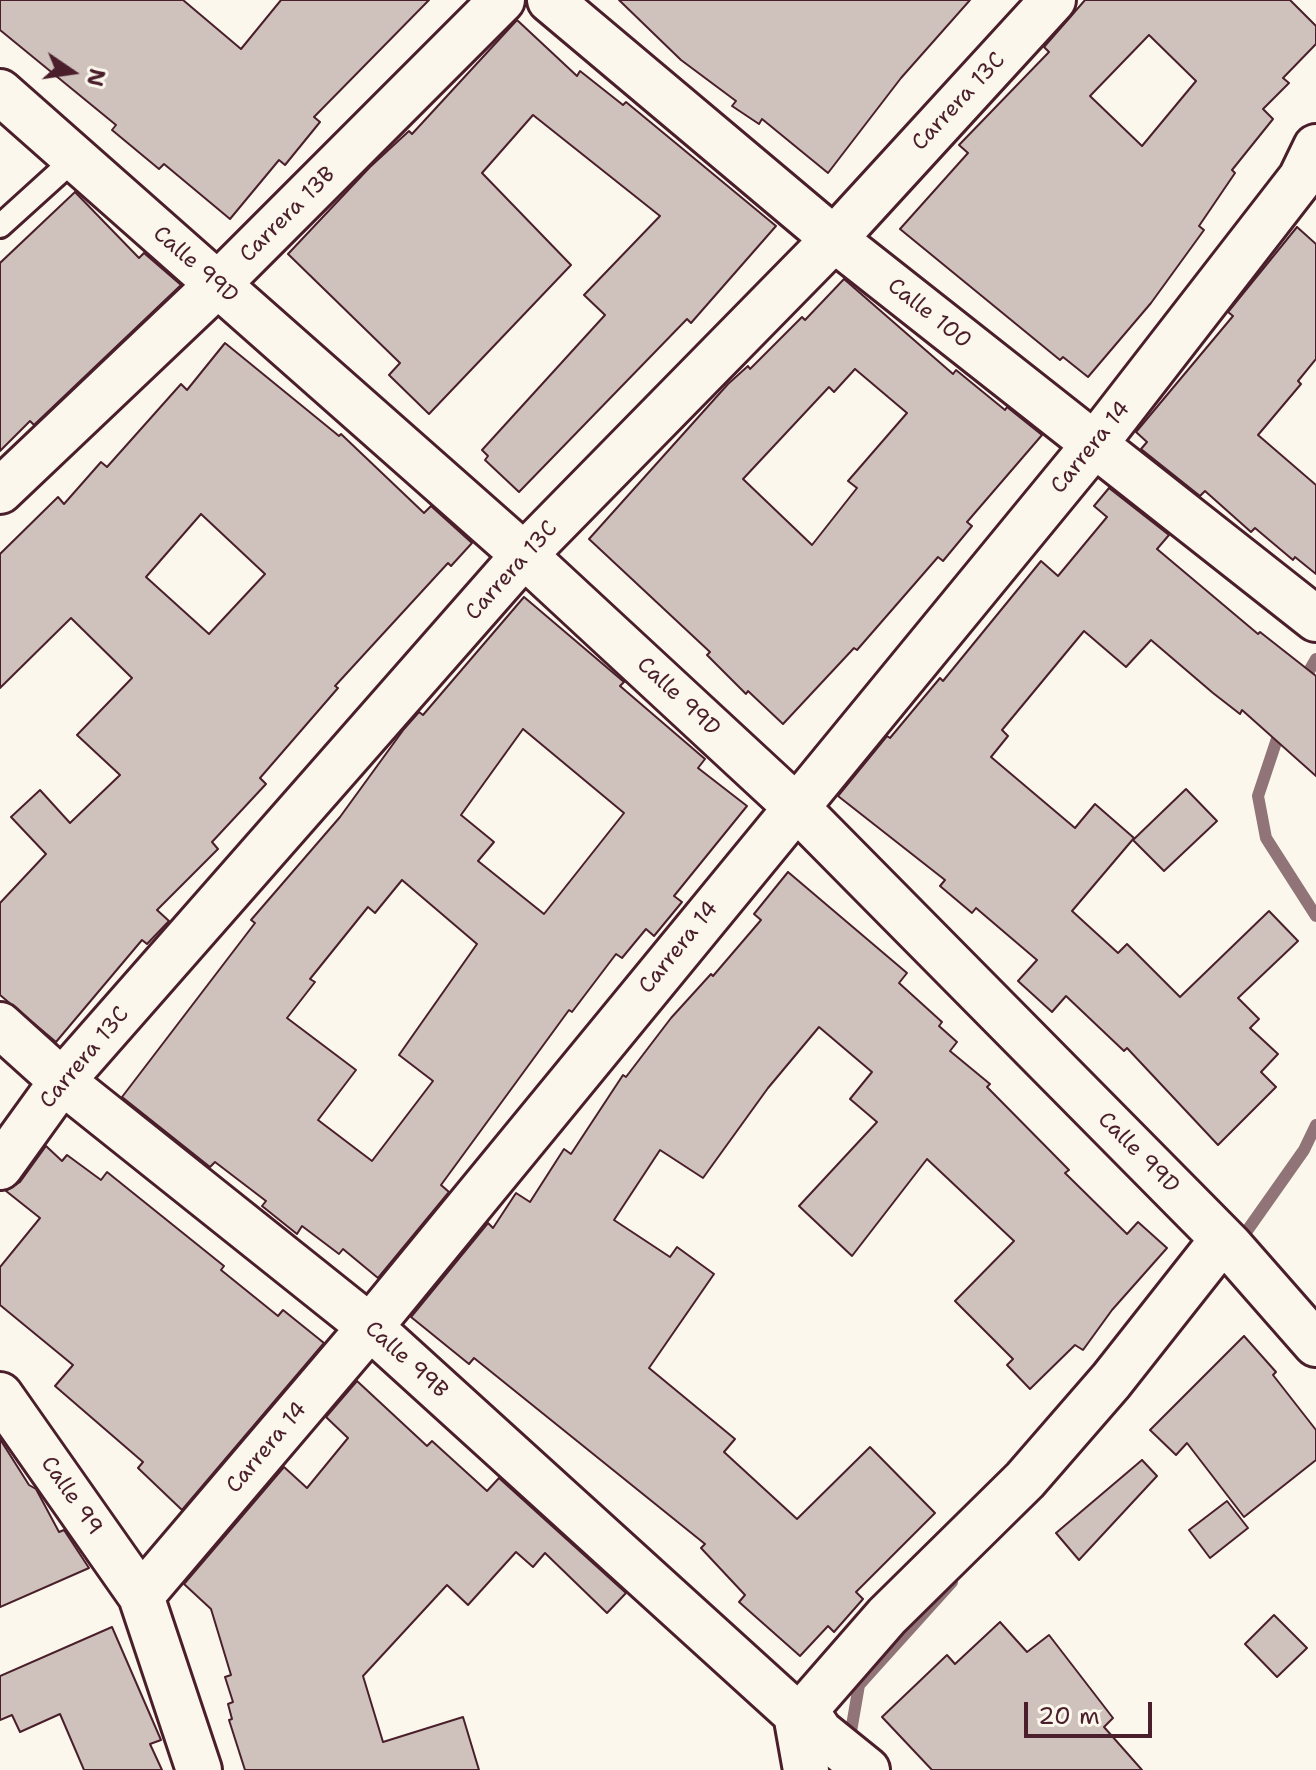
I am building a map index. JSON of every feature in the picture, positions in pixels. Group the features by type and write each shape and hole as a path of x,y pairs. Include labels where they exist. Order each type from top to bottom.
{"street":[{"name":"Carrera 13B","path":"0,491 218,284 502,0"},
{"name":"Calle 100","path":"550,0 834,239 1313,616"},
{"name":"Carrera 13C","path":"0,1167 62,1081 524,555 834,239 1053,0"},
{"name":"Calle 99D","path":"0,92 73,160 524,555 795,806 1226,1243 1316,1344"},
{"name":"Carrera 14","path":"141,1596 370,1327 1094,445 1301,178 1316,147"},
{"name":"Calle 99B","path":"0,1025 62,1081 370,1327 807,1731 867,1770"},
{"path":"807,1731 887,1616 1025,1480 1226,1243"},
{"name":"Calle 99","path":"0,1395 141,1596"},
{"path":"141,1596 199,1770"}],"lane":[{"path":"0,226 73,160"}],"building":[{"path":"0,0 183,0 241,49 281,0 429,0 314,117 320,122 285,165 279,160 230,219 164,164 159,169 112,130 116,125 0,30"},
{"path":"619,0 970,0 901,78 828,173 762,119 759,124 732,106 736,101 681,60"},
{"path":"1085,0 1290,0 1316,26 1316,44 1283,78 1289,83 1263,109 1273,119 1232,170 1235,173 1199,226 1204,230 1151,303 1088,377 1063,357 1060,360 900,229 968,153 959,145 1049,52 1044,47","holes":["1149,35 1196,81 1142,146 1090,96"]},
{"path":"517,20 577,76 580,71 623,105 626,102 776,226 691,323 687,319 519,492 485,460 488,456 482,450 605,315 584,295 660,216 533,115 482,173 571,265 429,414 389,375 400,363 288,254 370,167 409,131 412,134"},
{"path":"75,192 139,258 144,253 181,285 34,425 30,421 0,451 0,263"},
{"path":"1297,227 1316,244 1316,359 1298,381 1301,384 1258,435 1316,485 1316,574 1295,557 1293,560 1255,528 1251,532 1205,491 1200,496 1141,449 1147,442 1136,432 1233,316 1228,312"},
{"path":"844,279 953,374 956,370 1042,435 967,522 972,526 943,561 938,557 857,650 854,648 783,724 748,691 746,694 707,655 710,652 589,539 728,384 748,366 750,369 802,317 805,320","holes":["855,369 907,413 848,481 857,488 812,545 743,479 829,387 834,392"]},
{"path":"225,343 339,436 341,434 424,513 431,506 472,543 451,566 448,563 335,686 338,688 260,778 266,784 212,842 218,849 157,910 169,921 147,944 142,940 56,1042 0,995 0,903 46,854 11,817 40,790 70,823 120,775 77,735 132,678 71,618 0,688 0,554 58,497 64,504 101,462 107,467 181,384 187,390","holes":["201,514 265,574 209,634 146,577"]},
{"path":"1109,488 1169,535 1157,549 1258,634 1260,632 1316,676 1316,776 1242,710 1240,714 1151,640 1126,667 1084,631 1002,730 1008,736 991,757 1075,828 1095,804 1134,838 1072,911 1118,953 1127,944 1180,997 1269,911 1298,941 1238,998 1259,1019 1250,1028 1278,1054 1261,1072 1276,1087 1218,1145 1127,1048 1124,1051 1066,996 1052,1012 1018,981 1037,960 976,908 972,913 940,886 945,880 838,796 887,736 890,738 940,678 943,681 1041,561 1058,576 1107,517 1094,506"},
{"path":"524,597 624,682 620,686 705,759 698,768 747,806 674,896 682,902 654,936 646,929 622,958 616,954 572,1012 569,1010 441,1185 449,1192 378,1278 343,1249 339,1254 302,1226 297,1234 262,1206 266,1201 215,1162 210,1167 122,1097 255,923 251,920 340,817 404,729 419,712 423,715","holes":["523,729 624,813 544,914 478,861 494,842 461,815","402,880 477,944 399,1055 433,1081 372,1161 318,1120 356,1070 287,1018 315,982 310,979 368,907 375,913"]},
{"path":"1186,789 1217,821 1164,871 1133,840"},
{"path":"788,872 907,973 899,983 942,1022 939,1026 957,1042 950,1051 990,1084 987,1087 1069,1170 1065,1173 1127,1234 1138,1222 1167,1248 1112,1310 1083,1350 1075,1345 1030,1389 1007,1365 1013,1359 955,1301 1014,1241 927,1159 852,1256 799,1206 877,1122 850,1099 872,1072 819,1027 768,1088 703,1178 660,1150 614,1220 670,1257 677,1247 714,1274 649,1368 735,1439 724,1452 797,1519 870,1447 935,1513 856,1592 863,1599 834,1632 828,1626 800,1656 739,1602 745,1595 701,1548 705,1544 474,1358 469,1364 411,1317 488,1223 493,1228 516,1193 530,1202 564,1149 571,1154 623,1075 626,1077 671,1018 711,974 713,976 761,920 754,914"},
{"path":"46,1146 62,1161 67,1155 101,1180 107,1172 224,1266 221,1270 278,1316 283,1310 324,1343 182,1510 138,1468 143,1462 55,1386 73,1365 0,1305 0,1267 40,1218 6,1191 20,1182"},
{"path":"1244,1336 1276,1372 1273,1375 1316,1430 1316,1460 1244,1517 1187,1443 1176,1455 1150,1430"},
{"path":"357,1381 427,1446 432,1441 487,1491 499,1478 626,1593 607,1613 545,1553 533,1567 516,1552 468,1605 447,1585 363,1676 383,1742 463,1717 479,1770 245,1770 229,1720 232,1719 228,1704 233,1702 225,1677 231,1675 211,1609 184,1584 284,1467 307,1488 348,1438 326,1417"},
{"path":"0,1439 29,1485 36,1489 59,1532 64,1530 89,1568 0,1607"},
{"path":"1142,1460 1157,1476 1079,1560 1056,1533"},
{"path":"1227,1501 1248,1528 1210,1558 1189,1530"},
{"path":"1274,1615 1307,1648 1277,1677 1245,1644"},
{"path":"1000,1622 1027,1652 1049,1635 1113,1718 1104,1727 1142,1770 932,1770 882,1717 947,1655 955,1664"},
{"path":"112,1627 161,1740 150,1744 162,1770 84,1770 60,1714 20,1732 12,1715 0,1720 0,1676"}],"waterway":[{"path":"1301,685 1316,659"},
{"path":"1281,727 1258,796 1266,838 1316,916"},
{"path":"1237,1245 1304,1150 1316,1125"},
{"path":"849,1743 859,1685 952,1582"}]}
